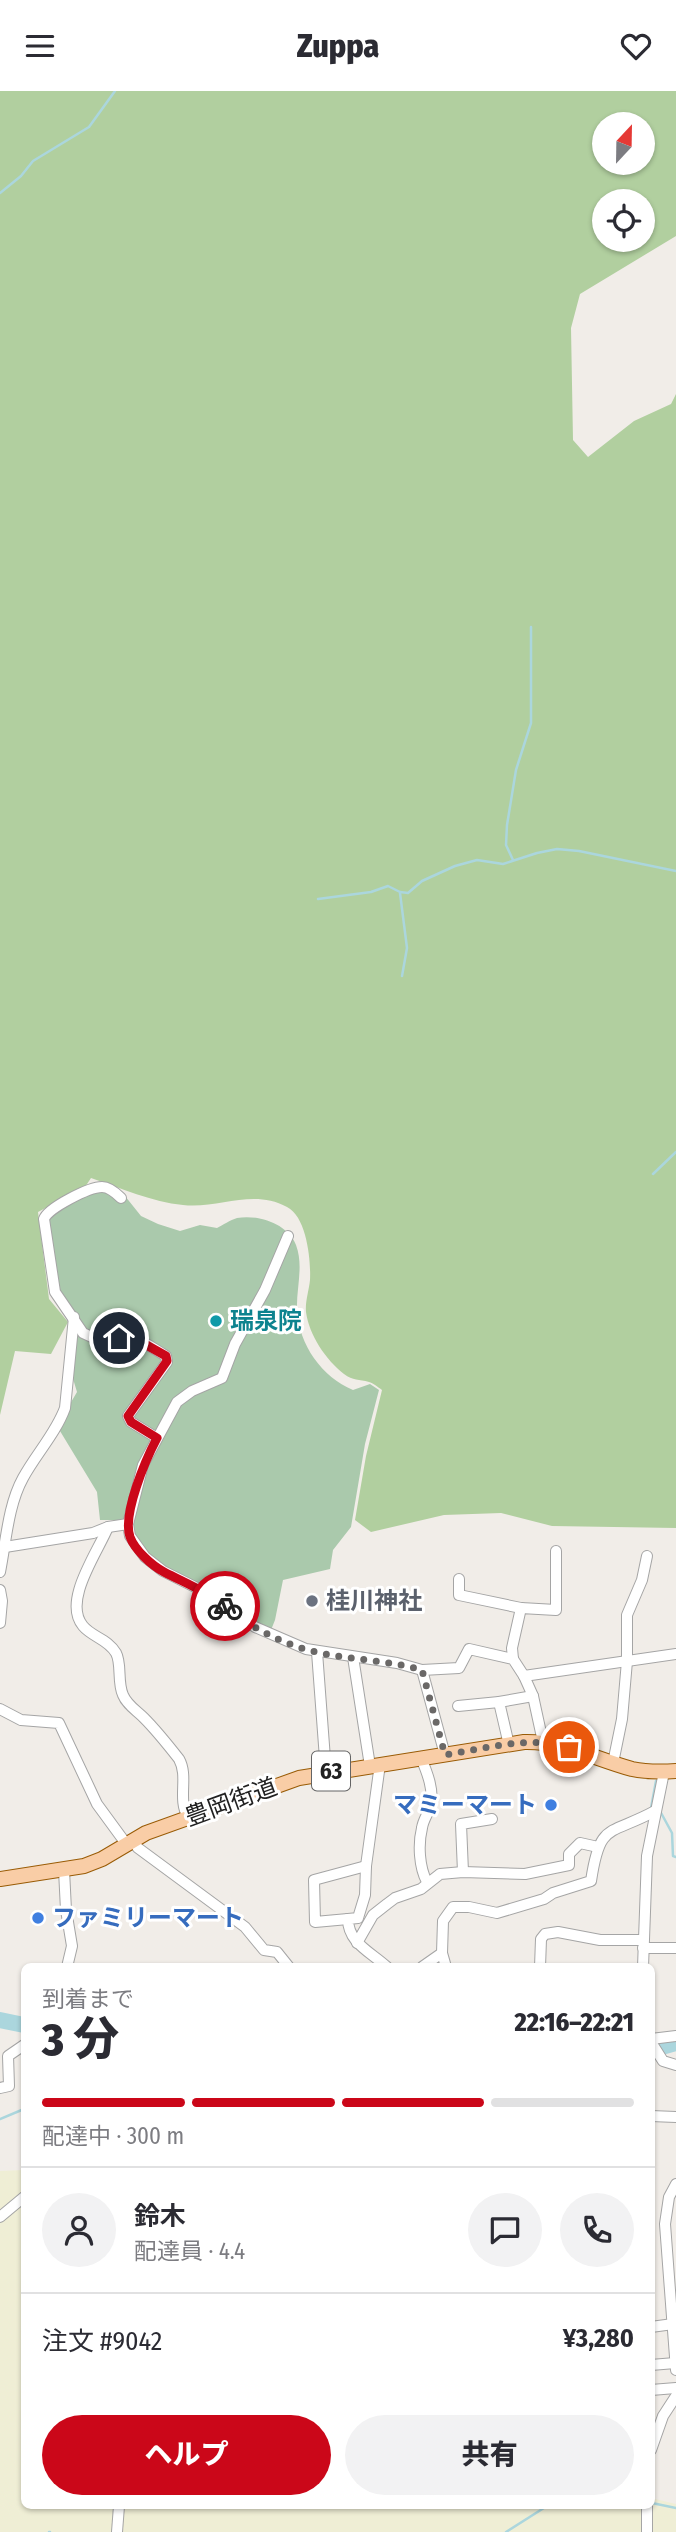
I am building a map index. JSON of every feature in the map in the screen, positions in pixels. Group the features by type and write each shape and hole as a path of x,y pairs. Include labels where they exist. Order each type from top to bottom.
{"main road":[{"name":"豊岡街道","path":"0,1879 64,1870 102,1859 146,1833 299,1778 326,1772 543,1742 569,1747 634,1769 670,1772"}],"street":[{"path":"121,1198 109,1189 95,1188 47,1212 45,1216 55,1291 83,1333 106,1343 127,1336 166,1356 167,1361 128,1416 131,1422 157,1438"},
{"path":"288,1235 265,1290 235,1344 222,1378 192,1391 177,1402 157,1438 144,1465 128,1524 130,1536 151,1563 163,1571 213,1596 255,1627 317,1652 397,1663 422,1670 459,1668 469,1649 513,1659"},
{"path":"0,1572 22,1480 60,1422 65,1408 74,1317"},
{"path":"5,1547 93,1534 108,1527 128,1524"},
{"path":"108,1527 83,1581 76,1602 76,1615 87,1630 107,1642 117,1655 121,1692 128,1704 183,1766 183,1802 188,1817"},
{"path":"459,1579 459,1595 521,1608 555,1610 556,1551"},
{"path":"613,1763 622,1719 627,1661 627,1615 642,1580 647,1556"},
{"path":"0,1590 0,1623"},
{"path":"521,1608 512,1648 513,1659 533,1696 543,1742"},
{"path":"317,1652 326,1772"},
{"path":"524,1676 676,1654"},
{"path":"353,1657 375,1765 366,1895 358,1917 315,1922 314,1880 366,1866"},
{"path":"422,1670 445,1755"},
{"path":"458,1706 533,1696"},
{"path":"499,1702 509,1745"},
{"path":"0,1709 20,1720 59,1723 97,1804 130,1843 245,1927 264,1950 277,1952 286,1963"},
{"path":"421,1758 427,1772 431,1798 421,1830 422,1872 427,1882"},
{"path":"643,1963 647,1856 655,1811 670,1772"},
{"path":"445,1963 442,1953 443,1921 453,1907 469,1907 497,1913 591,1881 601,1839 616,1828 655,1811"},
{"path":"463,1872 461,1823 492,1819"},
{"path":"357,1943 373,1915 395,1898 413,1893 440,1874 525,1874 554,1870 568,1867 569,1854 580,1843 598,1847"},
{"path":"64,1870 66,1910 72,1946 67,1963"},
{"path":"348,1919 348,1928 357,1943 382,1963"},
{"path":"540,1963 541,1939 545,1934 558,1932 600,1940 676,1948"},
{"path":"428,1963 442,1953"},
{"path":"655,2040 676,2036"},
{"path":"0,2088 9,2086 8,2056 21,2047"},
{"path":"655,2048 663,2061 676,2065"},
{"path":"655,2116 676,2117"},
{"path":"676,2184 666,2210 672,2265 676,2370"},
{"path":"0,2217 21,2200"},
{"path":"655,2326 673,2324"},
{"path":"655,2365 676,2363"},
{"path":"655,2390 676,2388"},
{"path":"655,2439 663,2416 676,2396"},
{"path":"117,2532 119,2509"},
{"path":"647,2509 647,2532"}],"green space":[{"path":"0,91 676,91 676,236 655,249 655,189 592,189 592,252 650,252 580,294 571,328 573,440 588,457 634,421 671,404 676,394 676,1528 552,1526 501,1513 444,1515 371,1532 355,1520 366,1456 382,1390 371,1383 344,1374 319,1346 306,1312 310,1272 303,1229 294,1212 274,1202 249,1199 183,1205 148,1198 91,1178 85,1187 38,1212 49,1299 68,1322 51,1354 15,1351 0,1415"},
{"path":"91,1188 125,1196 141,1216 180,1231 200,1225 217,1228 234,1219 245,1217 263,1219 279,1226 292,1238 298,1253 300,1269 297,1310 307,1347 322,1368 342,1384 353,1390 370,1384 379,1390 365,1444 351,1527 333,1550 330,1569 283,1580 271,1630 157,1563 118,1520 100,1520 97,1492 60,1431 68,1415 67,1409 77,1392 71,1372 76,1325 52,1293 44,1211"},
{"path":"21,2170 21,2509 655,2509 655,2499 676,2504 676,2532 0,2532 0,2171"}],"waterway":[{"path":"0,193 21,176 33,161 89,127 115,91"},
{"path":"513,860 506,845 507,825 516,770 531,723 531,627"},
{"path":"318,899 371,892 388,886 408,893 422,881 455,866 477,860 503,864 557,849 676,871"},
{"path":"400,893 407,948 402,976"},
{"path":"653,1174 676,1152"},
{"path":"651,1808 656,1781"},
{"path":"660,1811 672,1833 673,1856 676,1857"},
{"path":"0,2020 21,2024"},
{"path":"655,2049 676,2043"},
{"path":"0,2119 21,2110"},
{"path":"655,2504 676,2508"},
{"path":"506,2532 542,2509"}],"way so far":[{"path":"225,1606 255,1627 306,1649 397,1663 422,1670 445,1755 524,1742 569,1747"}],"place":[{"name":"瑞泉院","path":"216,1321"},
{"name":"桂川神社","path":"312,1601"},
{"name":"マミーマート","path":"551,1805"},
{"name":"ファミリーマート","path":"38,1918"}],"route":[{"path":"119,1338 134,1338 166,1356 167,1361 128,1416 131,1422 157,1438 138,1484 128,1524 130,1536 151,1563 213,1596 225,1606"}]}
